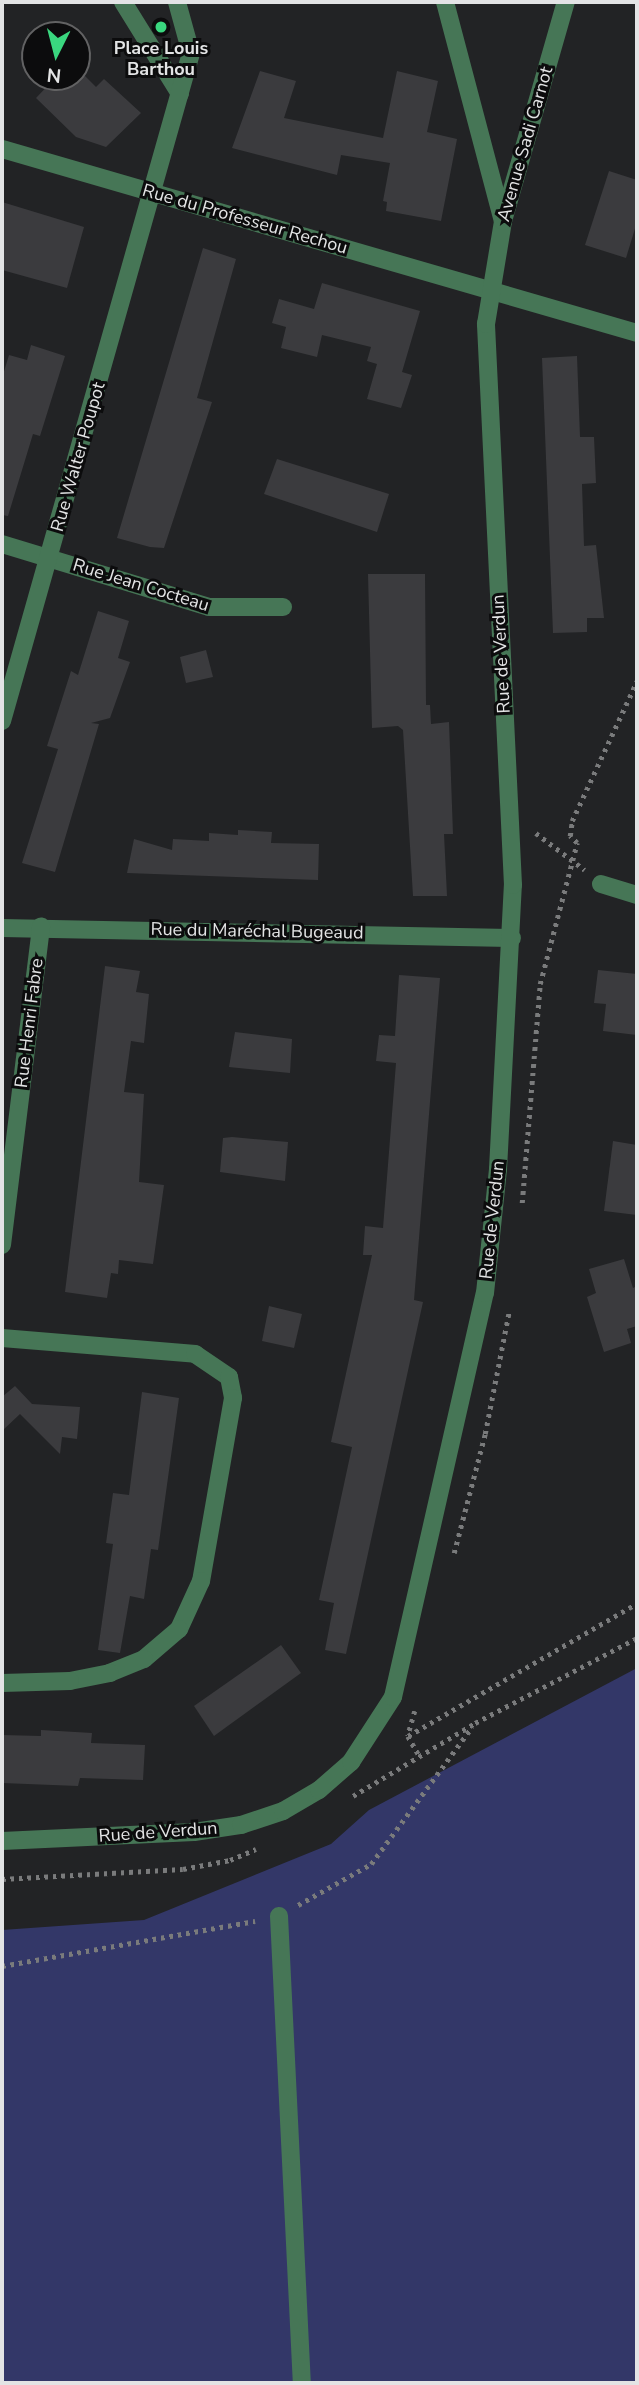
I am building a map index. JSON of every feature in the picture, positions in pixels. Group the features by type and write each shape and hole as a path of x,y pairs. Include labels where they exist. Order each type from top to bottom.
{"street":[{"path":"123,2 180,94"},
{"name":"Rue Walter Poupot","path":"2,721 154,193 191,53 177,2"},
{"path":"445,2 503,221"},
{"name":"Avenue Sadi Carnot","path":"488,288 503,221 566,2"},
{"name":"Rue du Professeur Rechou","path":"2,149 637,333"},
{"name":"Rue de Verdun","path":"2,1842 194,1832 240,1825 283,1811 319,1790 351,1762 382,1721 393,1697 410,1633 485,1293 512,938 510,814 488,420 488,288"},
{"name":"Rue Jean Cocteau","path":"2,544 209,607 283,607"},
{"path":"601,884 637,895"},
{"name":"Rue du Maréchal Bugeaud","path":"2,928 41,926 512,938"},
{"name":"Rue Henri Fabre","path":"2,1245 41,926"},
{"path":"2,1339 195,1354 229,1377 233,1398 201,1581 179,1629 144,1658 110,1673 70,1681 2,1682"},
{"path":"279,1916 302,2383"}],"path":[{"path":"577,843 570,836 572,821 637,681"},
{"path":"510,814 572,859"},
{"path":"408,1736 637,1603"},
{"path":"383,1781 475,1723 637,1638"},
{"path":"2,1966 279,1916 371,1864 475,1723"}],"shaded area":[{"path":"637,1668 637,2383 2,2383 2,1930 144,1920 331,1844 369,1810"}],"building":[{"path":"260,71 296,81 284,118 383,138 397,71 438,81 427,132 457,139 441,221 386,211 387,202 383,201 390,163 341,155 337,175 232,148"},
{"path":"104,79 141,113 106,147 76,137 36,98 43,91 91,91 91,82 96,87"},
{"path":"609,171 637,180 637,222 626,258 585,245"},
{"path":"2,202 84,227 67,288 2,270"},
{"path":"203,248 236,259 197,398 212,402 164,548 150,547 117,538"},
{"path":"322,283 420,311 402,372 412,375 401,408 367,399 377,364 367,361 371,347 322,335 317,357 281,348 286,327 272,323 279,299 314,309"},
{"path":"31,345 65,356 40,436 33,434 8,516 2,515 2,378 9,355 27,360"},
{"path":"577,356 580,437 594,437 596,483 582,484 584,546 596,545 604,618 587,618 587,632 553,633 542,358"},
{"path":"277,459 389,494 377,532 264,494"},
{"path":"368,574 425,574 426,705 430,705 431,724 449,722 453,834 444,834 447,896 413,896 403,730 398,726 372,728"},
{"path":"98,611 129,621 118,658 130,662 110,718 91,723 99,724 55,872 22,863 58,749 47,746 71,671 78,675"},
{"path":"206,650 213,677 186,683 180,657"},
{"path":"238,830 272,832 271,843 319,844 318,880 127,873 134,839 172,850 173,839 209,841 209,833 238,835"},
{"path":"105,966 140,971 136,992 149,994 144,1043 131,1041 124,1092 144,1094 139,1182 164,1185 153,1264 119,1260 118,1274 111,1273 107,1298 65,1292"},
{"path":"598,970 637,974 637,1035 603,1031 606,1004 594,1003"},
{"path":"399,975 440,978 414,1300 423,1302 346,1654 325,1650 334,1603 319,1600 352,1447 331,1442 372,1255 363,1255 365,1226 383,1228 396,1063 376,1061 379,1035 395,1036"},
{"path":"235,1032 292,1039 290,1073 229,1067"},
{"path":"223,1138 288,1142 285,1181 220,1172"},
{"path":"613,1141 637,1145 637,1215 604,1211"},
{"path":"624,1259 633,1288 637,1286 637,1326 627,1329 631,1343 604,1352 587,1297 596,1293 589,1269"},
{"path":"269,1306 302,1314 294,1348 262,1341"},
{"path":"15,1386 32,1404 80,1407 77,1439 62,1437 60,1454 20,1414 2,1431 2,1397"},
{"path":"142,1392 179,1398 158,1550 151,1549 144,1599 130,1596 120,1653 98,1650 113,1544 106,1543 113,1493 129,1495"},
{"path":"281,1645 301,1673 214,1736 194,1706"},
{"path":"41,1730 92,1733 91,1743 145,1745 143,1780 80,1778 78,1786 2,1783 2,1735 41,1736"}],"place":[{"name":"Place Louis Barthou","path":"161,27"}]}
